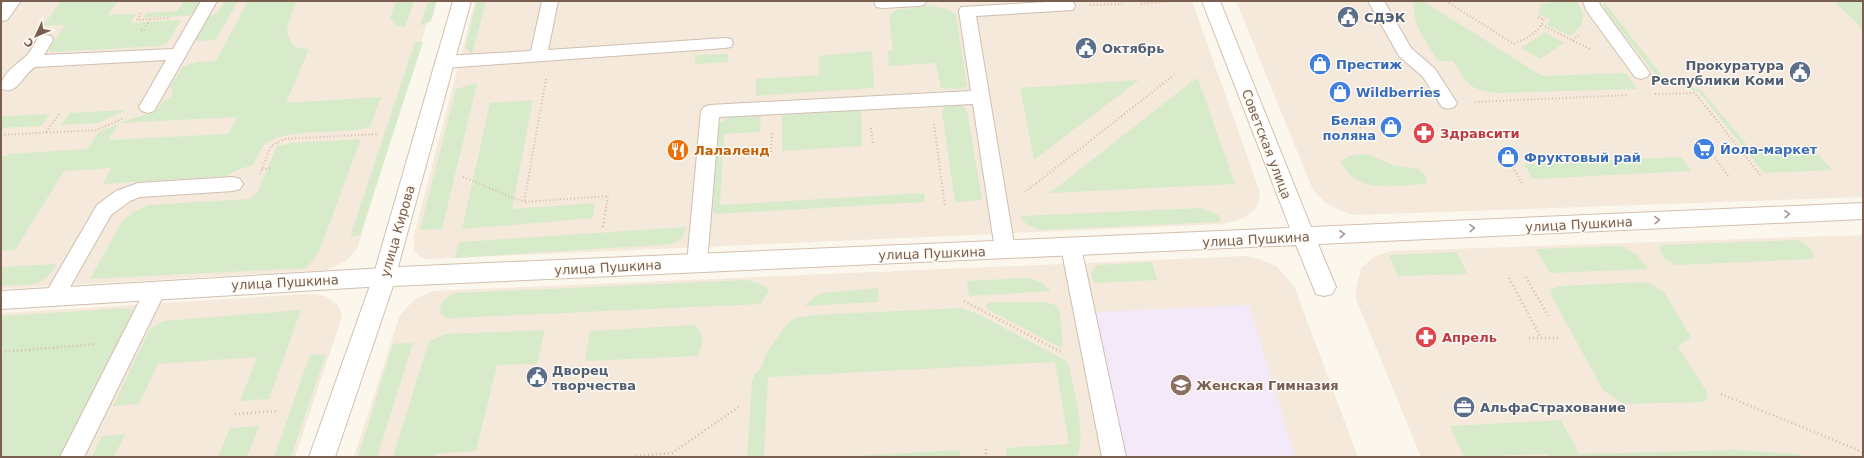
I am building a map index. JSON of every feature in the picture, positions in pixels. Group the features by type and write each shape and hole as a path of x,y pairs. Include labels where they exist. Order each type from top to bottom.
{"street":[{"name":"улица Кирова","path":"322,457 384,277 462,1"},
{"name":"Советская улица","path":"1212,1 1303,237 1324,287"},
{"name":"улица Пушкина","path":"1,300 384,277 1863,211"}],"lane":[{"path":"1,16 13,1"},
{"path":"148,107 209,1"},
{"path":"544,55 550,1"},
{"path":"882,1 882,3 918,1"},
{"path":"1376,1 1405,52 1429,73 1448,103"},
{"path":"1590,1 1592,6 1641,73"},
{"path":"1006,250 980,97 961,6 1067,6"},
{"path":"3,89 24,65 31,61 45,40"},
{"path":"444,62 724,42"},
{"path":"31,61 178,54"},
{"path":"698,263 710,111 980,97"},
{"path":"54,296 104,210 118,199 138,190 234,184"},
{"path":"1071,247 1114,457"},
{"path":"72,457 155,290"}],"path":[{"path":"1142,4 1174,1"},
{"path":"1446,1 1514,44 1533,35 1542,25 1544,20 1536,17"},
{"path":"1067,6 1122,4"},
{"path":"1542,25 1579,44"},
{"path":"524,202 544,55"},
{"path":"1020,196 1174,75"},
{"path":"1649,94 1695,93 1761,176"},
{"path":"1448,103 1634,95"},
{"path":"931,100 945,207"},
{"path":"1,135 97,130 148,107"},
{"path":"46,133 60,113"},
{"path":"1360,128 1367,121"},
{"path":"234,184 254,183 257,181 271,146 284,139 377,134"},
{"path":"1713,155 1729,177"},
{"path":"1511,164 1523,185"},
{"path":"262,169 272,168"},
{"path":"462,177 524,202 608,196 602,227"},
{"path":"1526,277 1548,316"},
{"path":"1509,278 1541,338"},
{"path":"964,300 1067,356"},
{"path":"1529,338 1561,338"},
{"path":"1,352 130,341"},
{"path":"1721,394 1863,452"},
{"path":"636,456 672,453 740,406"},
{"path":"235,414 278,411"},
{"path":"986,449 986,457"}],"shaded area":[{"path":"1,1 434,1 357,249 346,261 326,270 1,289"},
{"path":"475,1 1192,1 1260,192 1259,202 1255,209 1247,216 1236,221 1222,224 426,259 420,257 414,251 414,235"},
{"path":"1236,1 1863,1 1863,197 1354,215 1341,211 1326,203 1313,190"},
{"path":"1863,235 1863,457 1421,457 1356,299 1356,289 1361,268 1374,257 1389,251"},
{"path":"1246,256 1257,258 1276,266 1294,286 1358,457 354,457 400,315 415,299 432,291"},
{"path":"308,294 325,296 338,305 342,317 295,457 1,457 1,313"},
{"name":"Женская Гимназия","path":"1249,305 1295,457 1102,457 1075,313"}],"green space":[{"path":"61,1 118,1 108,15 135,14 131,23 181,20 168,42 160,46 53,52 50,51 50,47 65,25 43,26"},
{"path":"184,1 201,1 193,15 144,18 146,13 177,11"},
{"path":"225,1 238,1 216,40 197,41 195,38 208,17 218,13"},
{"path":"248,1 297,1 289,19 287,30 288,36 296,48 309,49 286,103 381,97 370,127 358,130 311,132 281,137 269,142 261,149 253,165 239,169 226,176 103,184 111,168 64,171 15,250 1,251 1,157 11,154 87,149 99,132 119,124 108,140 228,134 237,117 120,123 154,112 158,109 162,102 171,97 173,92 170,87 183,66 198,62 216,61"},
{"path":"396,1 414,1 405,27 398,27 390,18"},
{"path":"428,1 437,1 431,21 420,26"},
{"path":"477,1 486,1 472,54 465,48"},
{"path":"1415,1 1423,1 1542,76 1626,73 1637,89 1499,93 1475,88 1466,80 1453,61 1438,61 1420,32 1415,16"},
{"path":"1557,1 1576,1 1582,12 1583,20 1579,28 1571,36 1547,25 1550,19 1539,15 1540,5"},
{"path":"1834,1 1863,1 1863,29"},
{"path":"1605,3 1663,77 1702,91 1752,151 1805,149 1820,156 1832,170 1764,173 1699,92 1659,79 1605,10 1603,4"},
{"path":"929,6 944,8 956,15 967,86 960,89 941,88 936,63 889,66 888,51 893,51 889,16 896,10"},
{"path":"1545,32 1564,43 1540,59 1521,48"},
{"path":"415,42 423,42 360,235 350,237"},
{"path":"872,51 874,85 872,88 756,96 756,79 819,75 819,56"},
{"path":"728,54 728,62 695,64 695,55"},
{"path":"1195,79 1198,79 1235,184 1050,193"},
{"path":"1139,80 1034,160 1020,88"},
{"path":"477,83 442,229 420,230 456,89"},
{"path":"533,100 512,209 595,203 593,218 462,229 490,103"},
{"path":"961,104 967,111 982,200 955,202 942,111 944,106"},
{"path":"126,110 98,123 61,125 70,113"},
{"path":"861,110 862,146 782,151 782,115"},
{"path":"50,114 41,126 1,128 1,116"},
{"path":"761,116 760,132 724,134 720,205 924,193 925,202 715,214 713,211 718,124 730,117"},
{"path":"359,139 360,141 322,244 314,259 306,268 90,279 123,220 134,212 148,205 250,199 258,191 277,146 292,143"},
{"path":"1364,154 1370,155 1395,166 1419,169 1426,176 1427,182 1424,184 1377,186 1366,184 1357,180 1348,172 1341,162 1349,156"},
{"path":"1681,157 1692,171 1533,179 1524,164"},
{"path":"1201,208 1219,215 1220,222 1040,230 1027,225 1020,216"},
{"path":"687,227 682,238 673,244 455,258 459,242"},
{"path":"1799,240 1807,245 1811,250 1813,253 1813,259 1675,265 1665,259 1660,251 1661,245"},
{"path":"1621,246 1636,254 1648,269 1550,273 1536,249"},
{"path":"1457,252 1467,274 1398,276 1389,255"},
{"path":"1152,262 1157,280 1094,283 1091,272 1098,265"},
{"path":"56,264 46,278 40,282 26,285 1,286 1,267"},
{"path":"1029,278 1042,283 1051,291 969,296 967,281"},
{"path":"748,280 765,286 769,291 760,304 456,318 446,318 440,313 444,300 455,293"},
{"path":"1642,282 1651,284 1664,292 1691,337 1678,347 1707,392 1708,396 1704,402 1623,404 1603,390 1550,293 1554,288 1561,286"},
{"path":"879,288 878,302 805,306 814,297 822,293"},
{"path":"992,302 1044,302 1053,304 1059,308 1063,345 1061,347 1057,346 987,309 987,304"},
{"path":"126,308 132,310 134,314 63,457 1,457 1,316"},
{"path":"960,308 976,313 1065,360 1069,366 1079,413 1081,437 1077,457 1007,457 1006,448 1069,444 1055,362 768,377 764,457 747,457 752,382 755,374 761,368 766,354 786,325 795,318 815,315"},
{"path":"301,310 269,399 240,401 257,357 158,364 139,404 113,406 150,329 163,321"},
{"path":"693,325 699,330 703,342 698,356 585,361 590,331"},
{"path":"545,330 537,364 497,365 476,451 435,454 434,457 393,457 430,341 446,334"},
{"path":"413,343 377,457 358,457 393,344"},
{"path":"326,354 291,457 274,457 310,355"},
{"path":"1561,420 1579,454 1736,450 1794,454 1809,457 1549,457 1547,454 1464,457 1450,426"},
{"path":"259,426 247,457 218,457 230,428"},
{"path":"125,434 114,457 92,457 102,436"},
{"path":"960,450 961,457 854,457 854,456"}],"place":[{"name":"СДЭК","path":"1348,17"},
{"name":"Октябрь","path":"1086,48"},
{"name":"Престиж","path":"1320,64"},
{"name":"Прокуратура Республики Коми","path":"1800,72"},
{"name":"Wildberries","path":"1340,92"},
{"name":"Белая поляна","path":"1391,127"},
{"name":"Здравсити","path":"1424,133"},
{"name":"Йола-маркет","path":"1704,149"},
{"name":"Лалаленд","path":"678,150"},
{"name":"Фруктовый рай","path":"1508,157"},
{"name":"Апрель","path":"1426,337"},
{"name":"Дворец творчества","path":"537,377"},
{"name":"Женская Гимназия","path":"1181,385"},
{"name":"АльфаСтрахование","path":"1464,407"}]}
